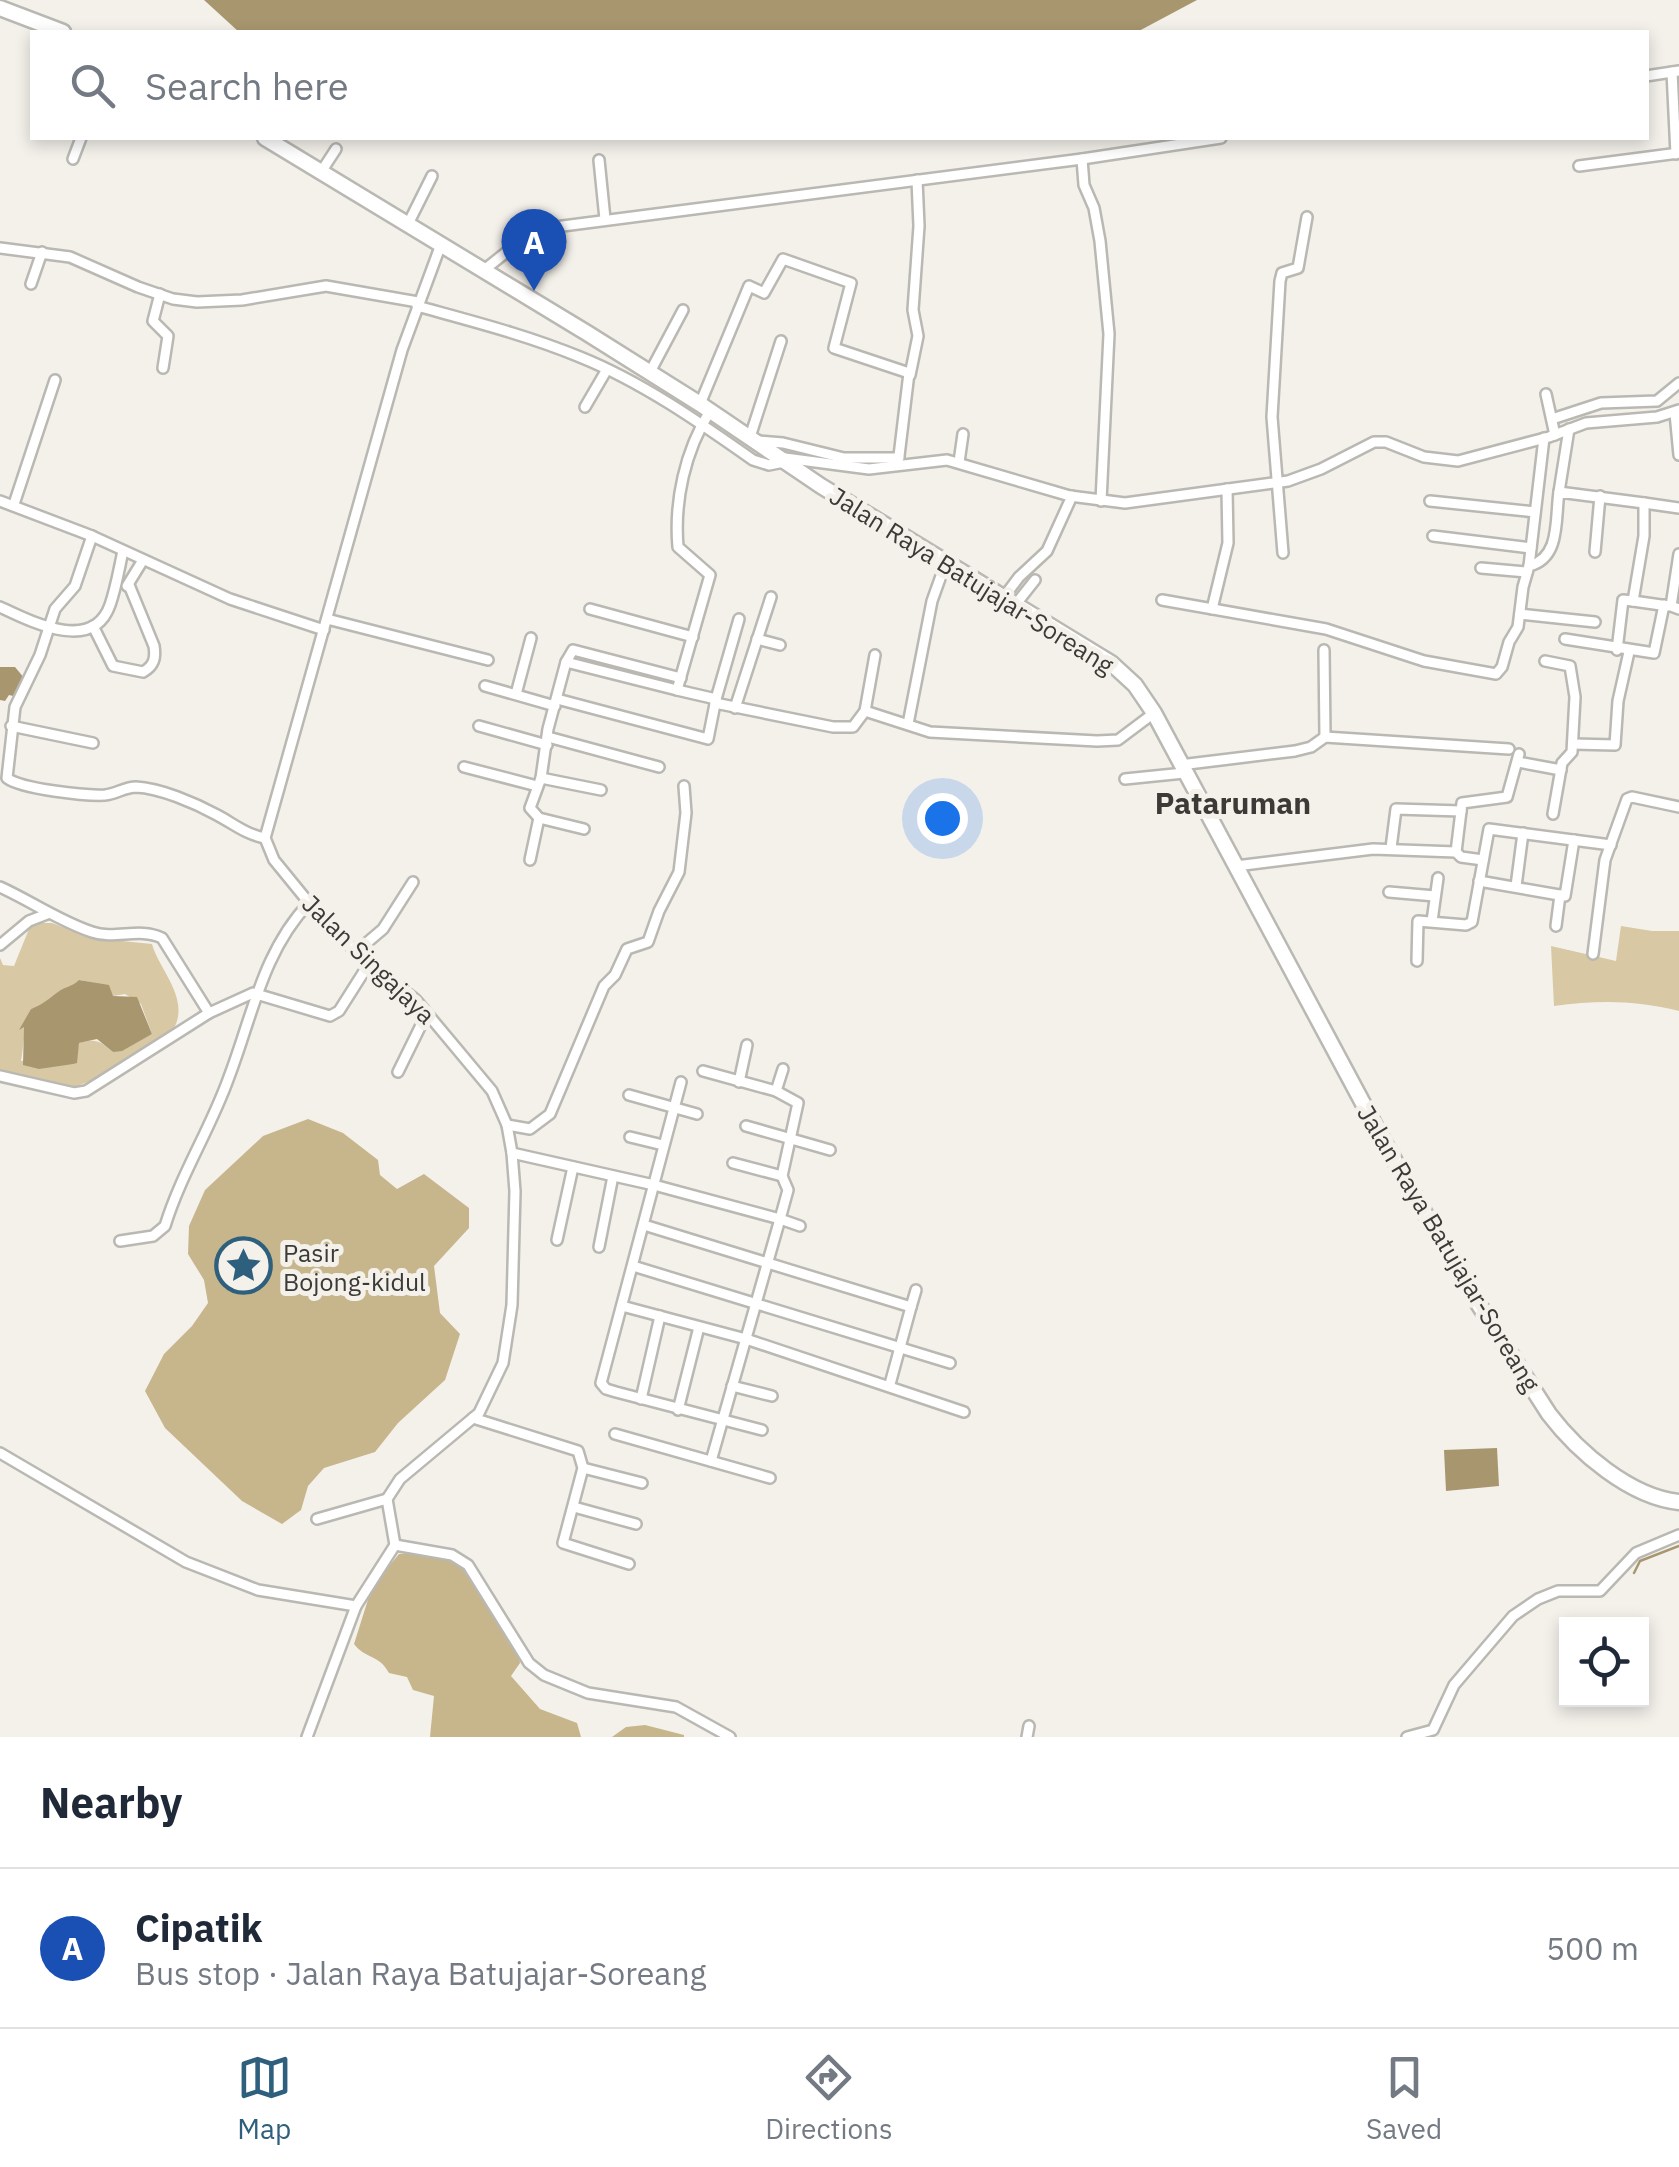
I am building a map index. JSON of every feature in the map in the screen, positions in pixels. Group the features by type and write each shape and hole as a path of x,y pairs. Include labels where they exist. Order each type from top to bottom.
{"highway":[{"path":"0,8 59,30"},
{"name":"Jalan Raya Batujajar-Soreang","path":"268,140 650,372 704,415 754,441 1111,663 1136,685 1463,1280 1550,1414 1562,1430 1619,1477 1653,1498 1679,1502"}],"street":[{"path":"1578,166 1678,154 1676,71 1649,76"},
{"path":"73,159 80,140"},
{"path":"484,270 534,234 605,218 1208,140"},
{"path":"322,172 336,148"},
{"path":"1082,159 1084,184 1100,240 1109,334 1102,500"},
{"path":"599,160 605,218"},
{"path":"408,226 432,176"},
{"path":"899,461 918,336 913,310 919,226 917,180"},
{"path":"1283,553 1272,417 1280,281 1282,273 1298,268 1307,217"},
{"path":"92,536 75,586 55,609 11,726 7,778 10,782 104,795 138,787 178,799 215,814 247,834 265,838 417,304 440,247"},
{"path":"0,248 86,262 158,298 210,303 326,286 417,304 582,358 704,415 762,464 778,458 848,468 899,461"},
{"path":"31,284 42,252"},
{"path":"677,690 710,575 678,547 676,504 746,290 749,286 764,293 783,258 829,273 852,285 834,348 910,375"},
{"path":"158,298 154,321 168,336 164,368"},
{"path":"650,372 683,310"},
{"path":"780,341 754,441 783,443 844,458 958,462 1072,496 1102,500 1150,501 1276,483 1306,475 1374,442 1386,442 1424,457 1458,462 1604,422 1677,412 1679,455"},
{"path":"585,407 606,370"},
{"path":"14,504 55,380"},
{"path":"1552,419 1602,403 1656,401 1679,383"},
{"path":"1162,600 1326,629 1424,661 1496,674 1520,614 1550,437 1552,419 1546,394"},
{"path":"1602,403 1604,422"},
{"path":"1481,568 1528,569 1550,554 1569,430"},
{"path":"958,462 963,434"},
{"path":"1212,609 1228,544 1227,489"},
{"path":"1559,492 1679,508"},
{"path":"1010,600 1019,577 1048,551 1072,496"},
{"path":"1595,552 1600,496"},
{"path":"0,500 92,536 254,609 488,660"},
{"path":"1430,501 1536,512"},
{"path":"1633,602 1644,536 1644,502"},
{"path":"1433,536 1531,548"},
{"path":"0,606 48,630 66,632 92,626 110,607 124,551"},
{"path":"1565,639 1654,653 1671,607 1679,554"},
{"path":"115,584 129,585 143,560"},
{"path":"908,724 932,601 946,562"},
{"path":"1010,600 1035,580"},
{"path":"92,626 113,666 144,672 150,668 156,656 154,646 129,585"},
{"path":"735,708 771,597"},
{"path":"1573,744 1616,743 1623,600 1671,607"},
{"path":"590,608 692,637"},
{"path":"1520,614 1595,622"},
{"path":"485,686 708,739 739,619"},
{"path":"516,694 531,638"},
{"path":"757,638 780,645"},
{"path":"584,830 540,818 530,808 566,662 573,650 681,678"},
{"path":"1324,650 1325,737"},
{"path":"566,662 735,708 843,728 853,727 864,711 875,655"},
{"path":"1545,661 1570,666 1576,697 1572,752 1563,760 1553,814"},
{"path":"864,711 930,732 1097,741 1118,740 1154,713"},
{"path":"11,726 94,743"},
{"path":"479,726 659,767"},
{"path":"1124,778 1295,751 1311,747 1325,737 1515,755 1561,770"},
{"path":"1456,852 1462,803 1506,798 1515,755"},
{"path":"464,767 600,790"},
{"path":"506,1125 530,1130 550,1114 604,986 627,950 648,942 658,910 679,872 686,813 684,786"},
{"path":"1593,954 1605,860 1630,798 1679,807"},
{"path":"1391,848 1396,809 1461,811"},
{"path":"530,860 540,818"},
{"path":"1417,961 1418,921 1466,925 1472,922 1489,828 1610,845"},
{"path":"1516,886 1524,833"},
{"name":"Jalan Singajaya","path":"265,838 274,860 309,903 356,952 427,1012 492,1091 512,1153 514,1240 509,1329 502,1362 491,1392 473,1418 400,1479 387,1498"},
{"path":"1479,881 1567,893 1574,840"},
{"path":"1236,866 1391,848 1456,852 1461,857 1482,860"},
{"path":"1432,920 1438,878"},
{"path":"356,952 384,929 413,882"},
{"path":"0,887 47,914 96,934 138,933 162,938 210,1013"},
{"path":"1389,892 1435,896"},
{"path":"1556,926 1560,895"},
{"path":"120,1241 153,1236 165,1226 230,1076 256,993 281,940 309,903"},
{"path":"0,945 28,921 47,914"},
{"path":"0,1076 74,1093 86,1091 210,1013 256,993 330,1016 339,1011 370,962"},
{"path":"398,1072 427,1012"},
{"path":"739,1082 748,1046"},
{"path":"776,1091 783,1069"},
{"path":"703,1072 776,1091 798,1102 782,1176 788,1190 711,1461"},
{"path":"682,1082 601,1383 606,1389 762,1430"},
{"path":"630,1095 697,1114"},
{"path":"746,1126 830,1150"},
{"path":"630,1137 664,1146"},
{"path":"512,1153 654,1185 800,1226"},
{"path":"732,1163 782,1176"},
{"path":"557,1240 573,1167"},
{"path":"599,1248 613,1176"},
{"path":"644,1225 911,1306"},
{"path":"633,1266 950,1363"},
{"path":"890,1384 916,1290"},
{"path":"622,1306 746,1338 964,1412"},
{"path":"642,1399 660,1316"},
{"path":"678,1410 699,1327"},
{"path":"732,1386 772,1396"},
{"path":"473,1418 580,1453 584,1468 563,1543 630,1564"},
{"path":"615,1434 770,1478"},
{"path":"0,1453 186,1562 258,1590 356,1606"},
{"path":"584,1468 642,1483"},
{"path":"307,1737 356,1606 396,1545 387,1498 317,1519"},
{"path":"574,1506 636,1524"},
{"path":"1407,1737 1433,1730 1454,1685 1523,1609 1558,1592 1600,1591 1636,1554 1679,1536"},
{"path":"396,1545 452,1555 468,1565 529,1663 544,1675 588,1692 676,1707 730,1737"}],"shaded area":[{"path":"204,0 1197,0 1141,30 237,30"},
{"path":"0,667 15,667 25,679 17,697 9,695 5,701 0,700"},
{"path":"39,923 52,923 92,938 152,944 178,1003 176,1024 144,1052 110,1072 68,1088 0,1069 0,958 3,965 14,966 29,929","holes":["80,980 95,983 113,996 125,994 141,1004 152,1034 113,1052 90,1041 79,1043 76,1055 21,1061 31,1009 46,1004"]},
{"path":"1621,926 1679,931 1679,1011 1617,1002 1554,1006 1551,946 1616,961"},
{"path":"79,980 109,985 113,996 137,997 152,1034 122,1051 113,1052 97,1039 79,1043 77,1063 73,1064 39,1069 23,1065 24,1027 19,1030 31,1009"},
{"path":"308,1119 343,1133 378,1160 380,1175 397,1189 424,1174 469,1208 469,1228 434,1266 440,1313 460,1334 445,1380 398,1423 375,1452 324,1468 308,1486 301,1510 282,1524 242,1501 165,1428 145,1391 164,1354 208,1303 204,1280 188,1254 189,1226 205,1190 263,1136"},
{"path":"1497,1448 1499,1486 1446,1491 1444,1450"},
{"path":"399,1554 450,1561 469,1574 518,1651 520,1663 511,1676 540,1709 577,1723 581,1737 430,1737 434,1696 413,1690 407,1677 389,1673 354,1644 372,1587"},
{"path":"645,1725 684,1737 612,1737 626,1727"}],"waterway":[{"path":"1634,1573 1640,1561 1679,1546"}],"place":[{"name":"Cipatik","path":"534,291"},
{"name":"Pasir Bojong-kidul","path":"244,1266"}],"district":[{"name":"Pataruman","path":"1233,802"}]}
